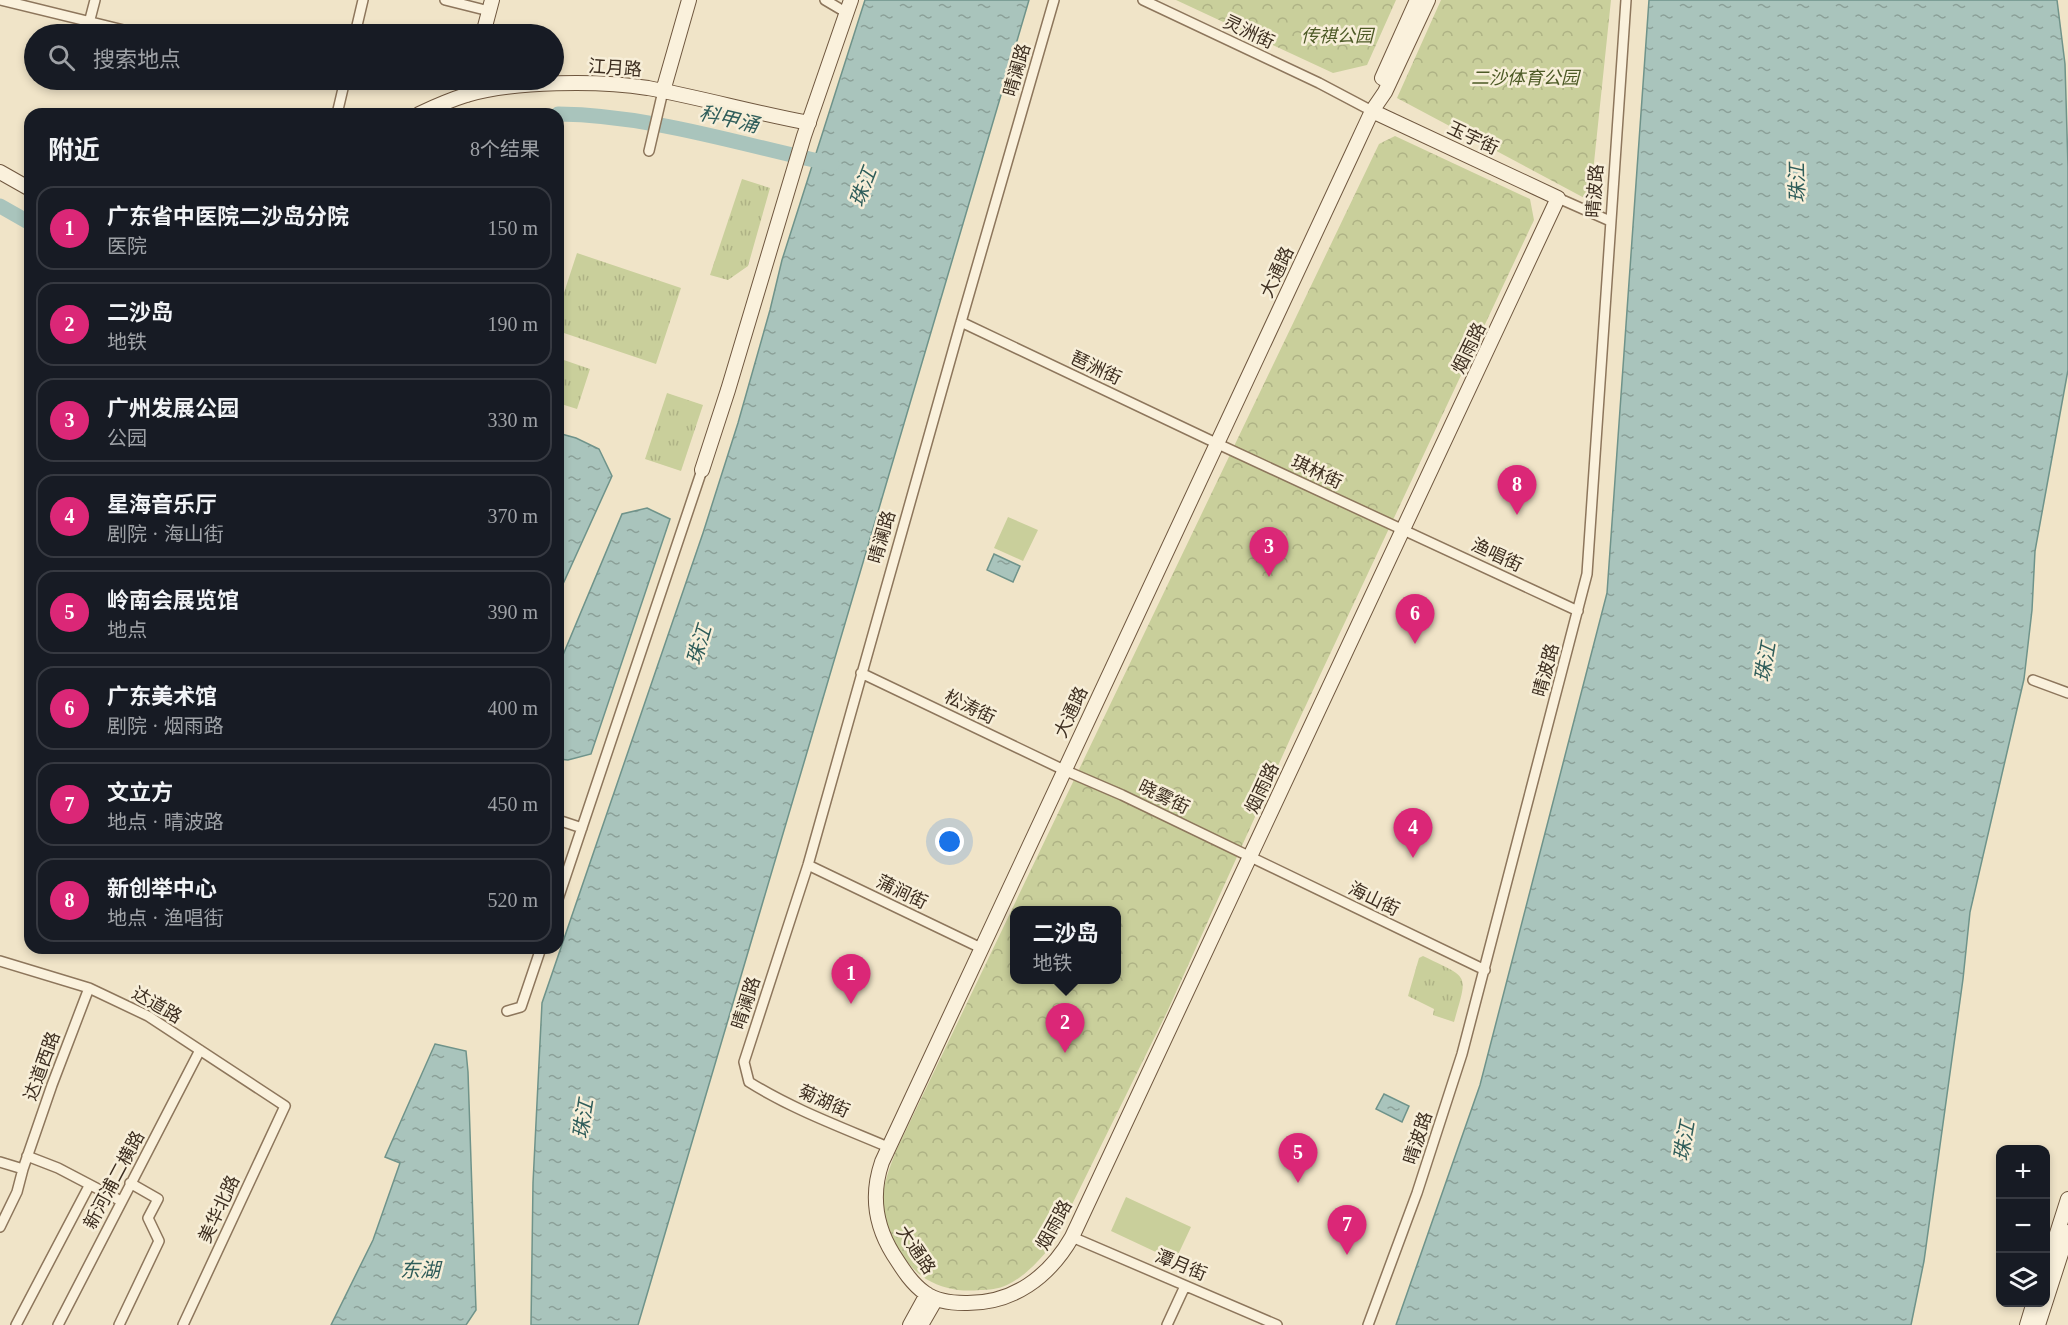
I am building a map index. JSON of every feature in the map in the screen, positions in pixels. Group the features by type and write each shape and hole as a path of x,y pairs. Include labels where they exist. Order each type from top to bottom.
{"main road":[{"path":"663,91 689,0"},
{"name":"大通路","path":"1372,111 1377,89 1417,0"},
{"name":"大通路","path":"931,1297 917,1287 902,1268 878,1224 875,1189 877,1176 888,1147 1372,111 1385,92 1428,0"},
{"path":"486,24 491,6"},
{"path":"702,470 804,136 849,7"},
{"name":"江月路","path":"564,85 629,86 663,91 809,123"},
{"path":"467,95 468,90"},
{"name":"江月路","path":"434,108 467,95 495,90"},
{"name":"玉宇街","path":"1372,111 1558,198"},
{"path":"0,172 24,186"},
{"name":"烟雨路","path":"931,1297 974,1303 1010,1296 1045,1273 1058,1260 1072,1237 1558,198"},
{"path":"2050,1256 2068,1200"},
{"path":"2038,1325 2068,1232"},
{"name":"大通路","path":"910,1325 931,1297"},
{"name":"大通路","path":"921,1325 931,1297"},
{"path":"2027,1325 2032,1307"}],"street":[{"path":"1,0 94,24"},
{"path":"89,23 95,0"},
{"path":"357,24 363,0"},
{"path":"445,0 491,6"},
{"path":"825,0 849,7"},
{"name":"晴澜路","path":"749,1082 744,1062 808,865 1054,0"},
{"name":"灵洲街","path":"1143,0 1319,83 1372,111"},
{"name":"晴波路","path":"1368,1325 1417,1193 1462,1054 1587,574 1626,0"},
{"path":"338,108 343,90"},
{"path":"649,151 663,91"},
{"path":"1558,198 1610,221"},
{"name":"琶洲街","path":"961,321 1218,444"},
{"name":"琪林街","path":"1218,444 1402,530"},
{"path":"564,880 702,470"},
{"name":"渔唱街","path":"1402,530 1578,611"},
{"name":"松涛街","path":"861,673 1064,770"},
{"path":"2033,680 2068,693"},
{"name":"晓雾街","path":"1064,770 1249,856"},
{"path":"564,822 582,828"},
{"name":"海山街","path":"1249,856 1485,970"},
{"name":"蒲涧街","path":"808,865 982,949"},
{"path":"507,1011 522,1007 539,954"},
{"name":"达道路","path":"0,961 89,988 148,1016 285,1106"},
{"name":"达道西路","path":"0,1227 17,1192 27,1156 89,988"},
{"name":"新河浦二横路","path":"58,1325 200,1050"},
{"name":"菊湖街","path":"749,1082 803,1110 888,1147"},
{"name":"美华北路","path":"183,1325 285,1106"},
{"path":"27,1156 58,1168 121,1201"},
{"path":"0,1162 23,1169"},
{"path":"119,1325 159,1241 148,1218 158,1199 130,1183"},
{"path":"16,1325 89,1186"},
{"name":"潭月街","path":"1072,1237 1277,1325"},
{"path":"1167,1325 1185,1286"}],"green space":[{"name":"传祺公园","path":"1176,0 1396,0 1367,65 1333,73"},
{"name":"二沙体育公园","path":"1441,0 1611,0 1590,201 1397,98"},
{"path":"1395,136 1530,199 1534,220 1291,737 1167,1012 1052,1245 1026,1273 1013,1282 990,1289 966,1291 952,1289 926,1279 910,1265 902,1255 886,1222 883,1194 896,1151 1010,913 1010,984 1121,984 1121,906 1014,906 1379,144"},
{"path":"742,179 770,188 748,266 728,280 710,275"},
{"path":"577,253 681,288 656,364 564,333 564,293"},
{"path":"564,360 590,369 577,409 564,405"},
{"path":"667,393 703,405 681,471 645,459"},
{"path":"1008,517 1038,530 1023,561 994,548"},
{"path":"1423,956 1450,969 1461,979 1462,994 1454,1022 1433,1015 1434,1009 1408,996 1419,958"},
{"path":"1126,1197 1191,1227 1175,1261 1111,1231"}],"water":[{"name":"珠江","path":"865,0 1029,0 638,1325 531,1325 533,1183 542,1003 559,954 564,954 564,939 703,533 738,423 782,260"},
{"name":"珠江","path":"1649,0 2057,0 2065,64 2068,167 2068,370 2035,551 2032,610 2024,679 1970,912 1963,979 1924,1261 1911,1325 1396,1325 1480,1085 1607,593"},
{"path":"564,435 599,449 612,476 564,582"},
{"path":"647,508 670,519 591,754 564,760 564,653 622,514"},
{"path":"994,554 1020,566 1013,582 987,570"},
{"name":"东湖","path":"435,1044 466,1051 476,1310 466,1325 331,1325 373,1240 400,1163 385,1157"},
{"path":"1384,1094 1409,1106 1402,1122 1376,1109"}],"waterway":[{"name":"科甲涌","path":"564,114 662,125 832,164"},
{"path":"0,206 24,220"}],"place":[{"name":"新创举中心","path":"1517,515"},
{"name":"广州发展公园","path":"1269,577"},
{"name":"广东美术馆","path":"1415,644"},
{"name":"星海音乐厅","path":"1413,858"},
{"name":"广东省中医院二沙岛分院","path":"851,1004"},
{"name":"二沙岛","path":"1065,1053"},
{"name":"岭南会展览馆","path":"1298,1183"},
{"name":"文立方","path":"1347,1255"}]}
